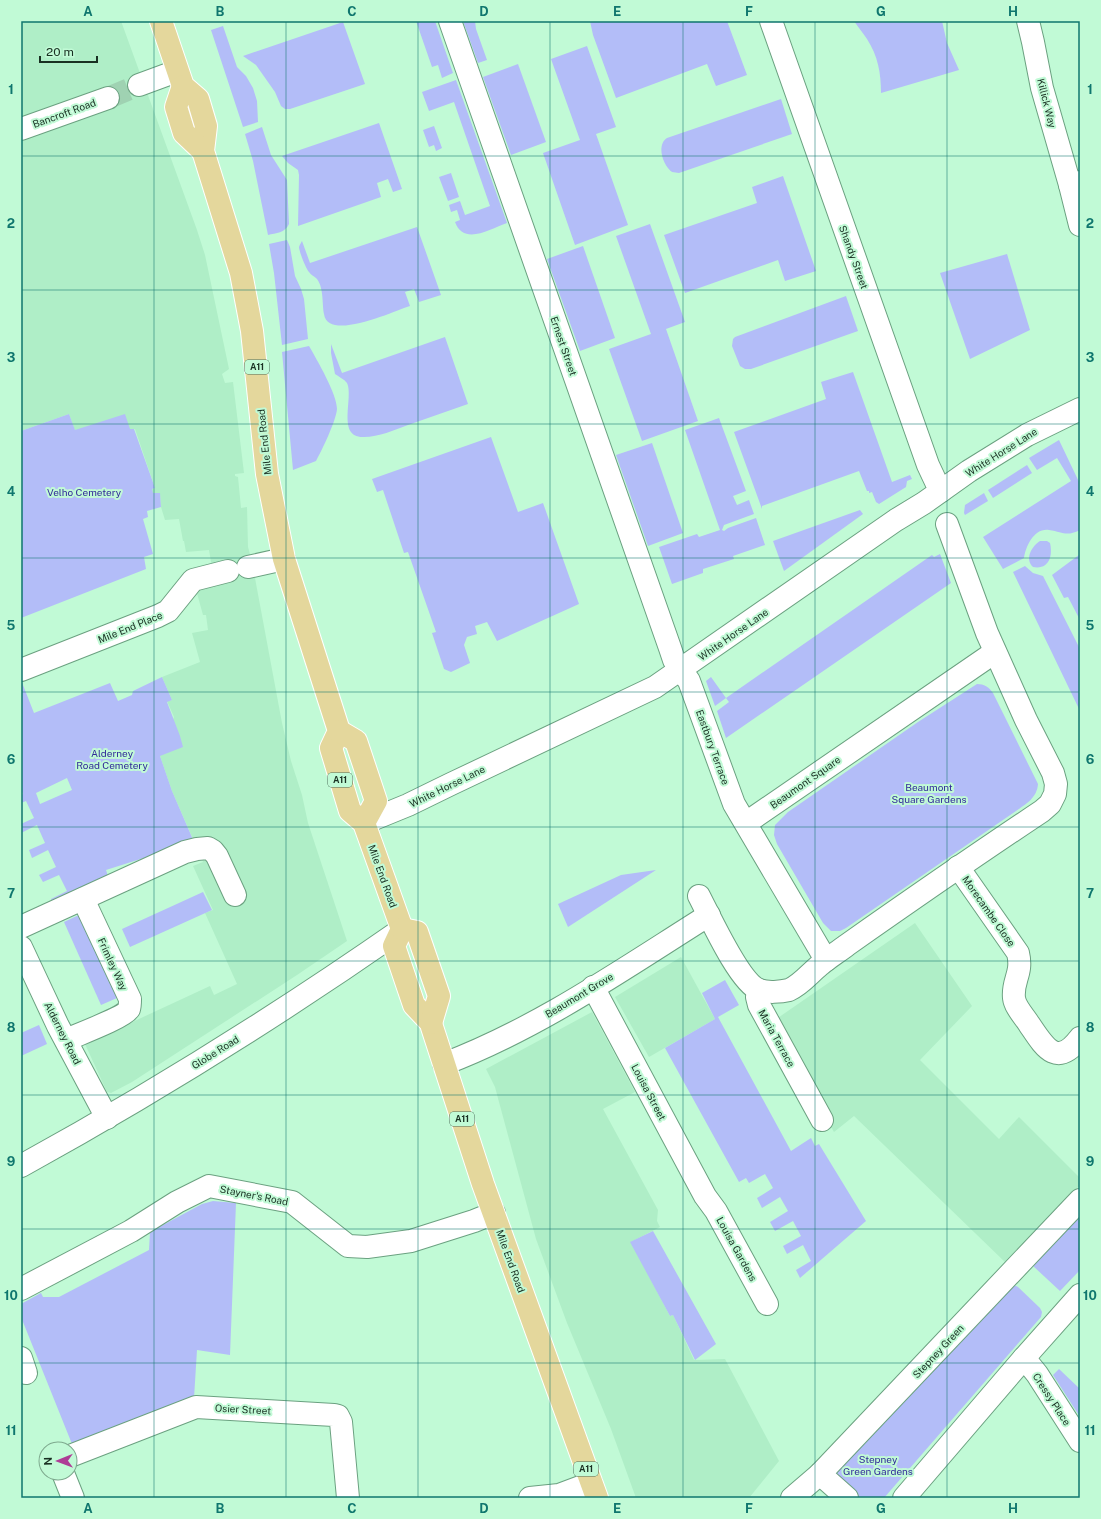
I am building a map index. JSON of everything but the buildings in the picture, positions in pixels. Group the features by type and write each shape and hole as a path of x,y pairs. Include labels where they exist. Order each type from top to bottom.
{"highway":[{"path":"162,21 180,78"},
{"name":"Mile End Road","path":"180,78 198,99 206,126 203,151 231,240 244,289 252,331 267,474 284,559 339,731 356,741 376,801 364,823 402,929 417,932 439,996 431,1023 494,1213 594,1491"}],"street":[{"name":"Ernest Street","path":"450,21 674,660 681,670"},
{"name":"Shandy Street","path":"771,21 928,465 941,491"},
{"name":"Killick Way","path":"1028,21 1035,48 1042,88 1075,184 1080,225"},
{"path":"139,85 180,78"},
{"name":"Bancroft Road","path":"21,128 108,98"},
{"name":"White Horse Lane","path":"364,823 408,805 655,687 896,520 1027,435 1080,409"},
{"path":"699,896 742,976 751,985 759,990 772,992 789,990 800,983 826,960 1050,804 1056,794 1056,784 1053,773 995,652 971,592 947,524"},
{"name":"Mile End Place","path":"21,670 168,611 193,580 284,559"},
{"name":"Beaumont Square","path":"746,823 995,652"},
{"name":"Eastbury Terrace","path":"681,670 689,681 730,794 746,823"},
{"path":"746,823 826,960"},
{"path":"21,927 175,857 203,848 208,848 217,856 234,895"},
{"name":"Morecambe Close","path":"958,867 1018,953 1020,963 1014,990 1015,1003 1041,1042 1047,1050 1056,1053 1064,1053 1070,1050 1080,1038"},
{"name":"Frimley Way","path":"66,1040 121,1016 129,1009 130,1004 130,999 83,899"},
{"name":"Beaumont Grove","path":"444,1064 476,1052 531,1025 709,915"},
{"name":"Globe Road","path":"21,1166 107,1118 278,1012 352,964 402,929"},
{"name":"Alderney Road","path":"21,947 26,970 66,1040 107,1118"},
{"name":"Louisa Street","path":"593,987 705,1196"},
{"name":"Maria Terrace","path":"759,990 757,997 758,1004 822,1120"},
{"name":"Stayner's Road","path":"21,1289 131,1230 177,1202 209,1186 292,1202 348,1246 367,1247 411,1241 494,1213"},
{"name":"Louisa Gardens","path":"705,1196 716,1211 767,1304"},
{"name":"Stepney Green","path":"792,1498 820,1474 1080,1200"},
{"path":"904,1498 1080,1295"},
{"name":"Cressy Place","path":"1024,1358 1037,1374 1080,1441"},
{"name":"Osier Street","path":"78,1457 196,1407 334,1414 338,1416 341,1422 348,1498"},
{"path":"820,1474 847,1498"},
{"path":"71,1481 73,1498"},
{"path":"530,1498 594,1491"}],"shaded area":[{"path":"21,21 121,21 197,230 205,255 229,369 222,374 225,383 233,382 244,473 235,474 235,476 238,477 241,508 247,507 248,547 282,723 291,761 302,795 308,823 347,941 132,1082 111,1093 107,1092 85,1044 210,986 214,995 237,984 205,913 213,910 193,866 203,862 172,791 160,756 174,717 167,701 172,700 162,677 200,662 192,633 208,630 206,615 203,615 195,586 214,580 209,550 186,552 179,519 165,520 161,507 160,494 152,493 152,489 155,488 135,429 75,431 69,414 21,431"},
{"path":"915,923 972,1006 920,1060 999,1139 1019,1117 1080,1178 1080,1185 1006,1263 854,1116 834,1132 772,1022"},
{"path":"681,957 715,1019 649,1057 615,997"},
{"path":"592,1012 635,1092 603,1109 658,1210 657,1221 660,1227 631,1242 670,1316 673,1315 694,1360 725,1359 779,1461 749,1498 636,1498 611,1429 567,1323 536,1239 495,1087 486,1069"}],"green space":[{"path":"416,21 435,21 453,73 442,78 438,65 432,67"},
{"path":"463,21 475,21 476,29 487,60 478,63"},
{"path":"590,21 727,21 747,75 716,86 707,64 616,98 593,35"},
{"path":"854,21 942,21 947,43 959,70 881,93 879,72 874,52 871,45"},
{"path":"343,22 365,84 290,109 285,109 281,106 275,92 256,65 243,56"},
{"path":"223,26 237,67 246,76 253,88 257,101 258,122 243,127 211,30"},
{"path":"587,46 616,127 596,134 628,225 575,245 543,153 580,140 551,59"},
{"path":"518,64 546,142 511,155 483,77"},
{"path":"456,80 507,223 478,234 465,233 459,229 455,222 460,220 457,210 451,212 449,205 460,201 465,215 490,206 454,102 429,111 422,92"},
{"path":"781,99 792,134 679,173 672,172 666,165 661,150 664,141 667,138"},
{"path":"379,123 402,189 393,192 388,179 377,183 381,197 298,226 298,170 288,163 282,156"},
{"path":"434,126 442,148 436,151 434,145 429,147 423,130"},
{"path":"262,127 271,155 287,180 289,224 283,231 268,235 253,161 245,134"},
{"path":"451,173 459,197 448,201 439,177"},
{"path":"783,176 816,271 785,281 778,260 685,293 664,235 757,203 752,187"},
{"path":"650,224 685,322 666,329 698,421 642,441 609,349 651,334 616,236"},
{"path":"417,227 441,295 419,302 414,289 405,292 410,306 377,318 349,325 337,325 328,322 324,314 319,281 308,270 300,252 299,247 302,241 310,263"},
{"path":"287,240 290,247 295,276 304,299 308,339 282,345 274,273 269,244"},
{"path":"583,246 615,338 580,351 547,259"},
{"path":"1007,254 1030,330 970,359 940,273"},
{"path":"846,296 858,331 751,369 745,369 740,366 732,346 733,339 735,337"},
{"path":"445,337 468,404 381,435 364,437 356,436 351,431 348,424 349,390 347,383 335,374 331,344 342,373"},
{"path":"309,346 334,395 337,409 325,443 316,461 293,470 282,352"},
{"path":"853,372 892,482 910,475 912,479 907,481 906,487 879,504 876,502 872,492 869,493 869,491 867,491 859,471 762,506 762,509 734,432 826,399 821,382"},
{"name":"Velho Cemetery","path":"69,414 75,430 125,414 130,429 134,429 155,488 152,489 153,493 160,493 161,507 147,511 148,517 143,519 153,554 144,557 146,569 21,618 21,431"},
{"path":"719,418 746,491 733,496 737,505 749,500 754,514 724,525 722,530 724,531 728,528 756,518 765,545 733,556 734,559 703,569 703,573 672,584 659,547 697,534 699,537 720,530 685,430"},
{"path":"491,437 518,512 543,503 579,604 497,641 487,622 475,626 477,634 467,637 464,645 470,663 451,672 444,669 432,633 436,632 408,552 404,553 383,490 377,492 372,479"},
{"path":"1059,440 1080,484 1080,530 1068,534 1049,530 1039,532 1029,543 1024,558 1003,569 983,537 1071,481 1057,458 1037,470 1029,458"},
{"path":"652,443 683,533 648,546 616,455"},
{"path":"1027,465 1032,473 993,498 988,490"},
{"path":"984,493 988,501 965,515 965,505"},
{"path":"860,510 863,514 784,571 773,541"},
{"path":"1040,541 1047,541 1050,543 1051,553 1049,561 1043,566 1033,567 1029,560 1030,553 1034,546"},
{"path":"940,554 951,583 726,738 717,711 729,702 726,698 932,555 934,557"},
{"path":"1079,555 1080,620 1068,597 1064,598 1052,575"},
{"path":"1025,566 1033,573 1043,576 1080,649 1080,711 1013,572"},
{"name":"Alderney Road Cemetery","path":"162,677 172,700 167,702 183,747 160,756 172,791 194,842 106,870 108,876 52,903 51,899 67,891 59,875 43,882 39,875 56,867 48,850 32,858 29,850 45,843 37,825 21,833 21,824 34,818 26,801 21,803 21,795 23,794 21,790 21,680 34,713 110,683 118,701 132,695 133,691","holes":["67,778 72,790 40,804 36,793"]},
{"path":"711,677 726,698 715,706 706,681"},
{"name":"Beaumont Square Gardens","path":"977,684 986,686 993,693 1038,784 1036,793 1024,806 846,928 840,931 831,931 823,923 777,844 774,835 775,825 788,812 918,722"},
{"path":"656,870 568,927 558,904 621,875"},
{"path":"203,892 212,910 130,947 122,929"},
{"path":"79,915 117,998 101,1005 64,922"},
{"path":"725,980 739,1005 718,1017 791,1151 811,1138 815,1146 819,1144 866,1221 800,1278 796,1270 811,1261 803,1245 787,1254 783,1246 801,1236 793,1221 775,1231 770,1222 788,1211 780,1197 762,1208 757,1198 773,1188 765,1174 749,1183 746,1178 739,1182 665,1048 715,1019 702,993"},
{"path":"39,1025 47,1044 21,1056 21,1033"},
{"path":"213,1201 236,1203 230,1355 197,1350 194,1398 78,1442 71,1441 21,1317 21,1304 41,1293 43,1297 59,1297 149,1250 150,1232 202,1204"},
{"path":"1080,1212 1080,1270 1060,1291 1032,1265"},
{"path":"653,1231 716,1344 695,1360 673,1315 670,1316 630,1242"},
{"name":"Stepney Green Gardens","path":"1014,1285 1040,1308 1042,1312 1041,1317 884,1498 860,1498 837,1477 836,1473"},
{"path":"1059,1369 1080,1389 1080,1417 1053,1375"}],"tunnel":[{"path":"108,98 139,85"}]}
